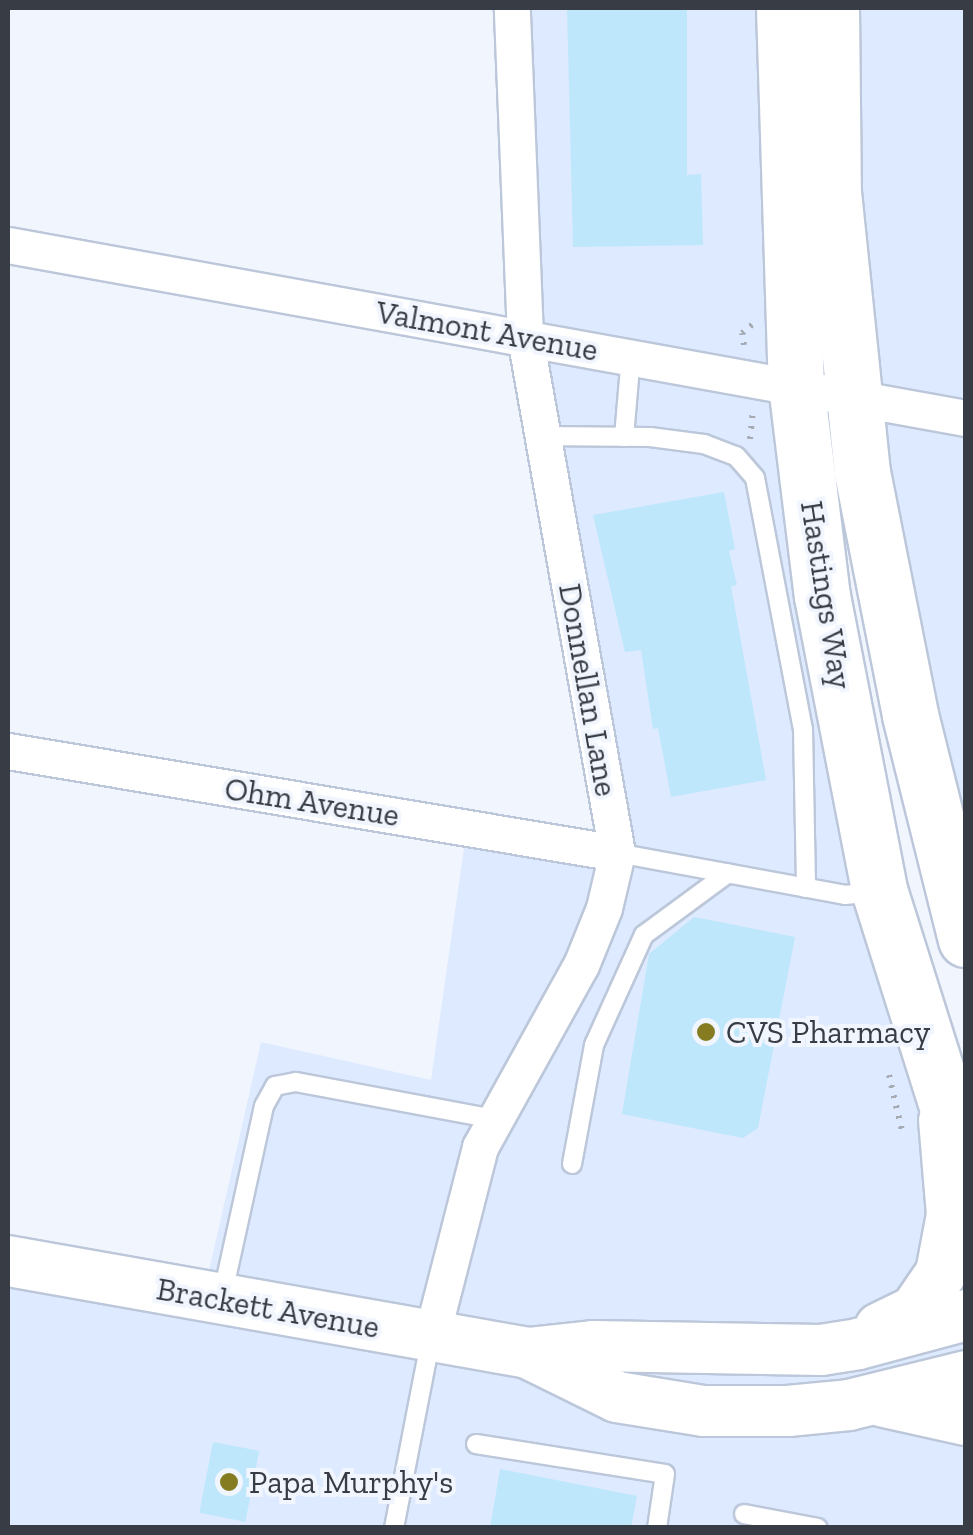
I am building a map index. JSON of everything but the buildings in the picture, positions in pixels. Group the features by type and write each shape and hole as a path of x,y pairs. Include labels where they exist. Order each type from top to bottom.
{"main road":[{"name":"Hastings Way","path":"784,8 796,385 822,596 879,890 966,1166"},
{"name":"Hastings Way","path":"830,8 833,192 852,396 879,570 966,939"},
{"path":"791,1352 894,1323 930,1295 944,1260 952,1215 939,1080"},
{"name":"Brackett Avenue","path":"8,1261 528,1354 632,1346 791,1352 858,1344 966,1315"},
{"name":"Brackett Avenue","path":"528,1354 616,1397 663,1406 767,1412 884,1399 966,1376"},
{"path":"884,1399 966,1417"}],"street":[{"name":"Donnellan Lane","path":"431,1338 464,1198 493,1119 581,966 604,908 617,853 525,337 512,8"},
{"name":"Valmont Avenue","path":"8,245 966,418"},
{"name":"Ohm Avenue","path":"8,751 617,853"}],"lane":[{"path":"624,437 632,356"},
{"path":"542,436 624,437 719,448 747,465 755,478 803,729 806,888"},
{"path":"617,853 845,895 879,890"},
{"path":"572,1164 594,1045 644,935 728,873"},
{"path":"222,1300 264,1106 275,1086 296,1082 493,1119"},
{"path":"394,1528 431,1338"},
{"path":"476,1444 665,1474 657,1528"},
{"path":"744,1514 818,1528"}],"shaded area":[{"path":"512,8 784,8 796,385 965,1166 965,1527 8,1527 8,1261 203,1297 261,1042 431,1080 467,827 616,852 525,337"},
{"path":"843,8 965,8 965,939 879,570"}],"place":[{"name":"CVS Pharmacy","path":"706,1032"},
{"name":"Papa Murphy's","path":"229,1482"}]}
